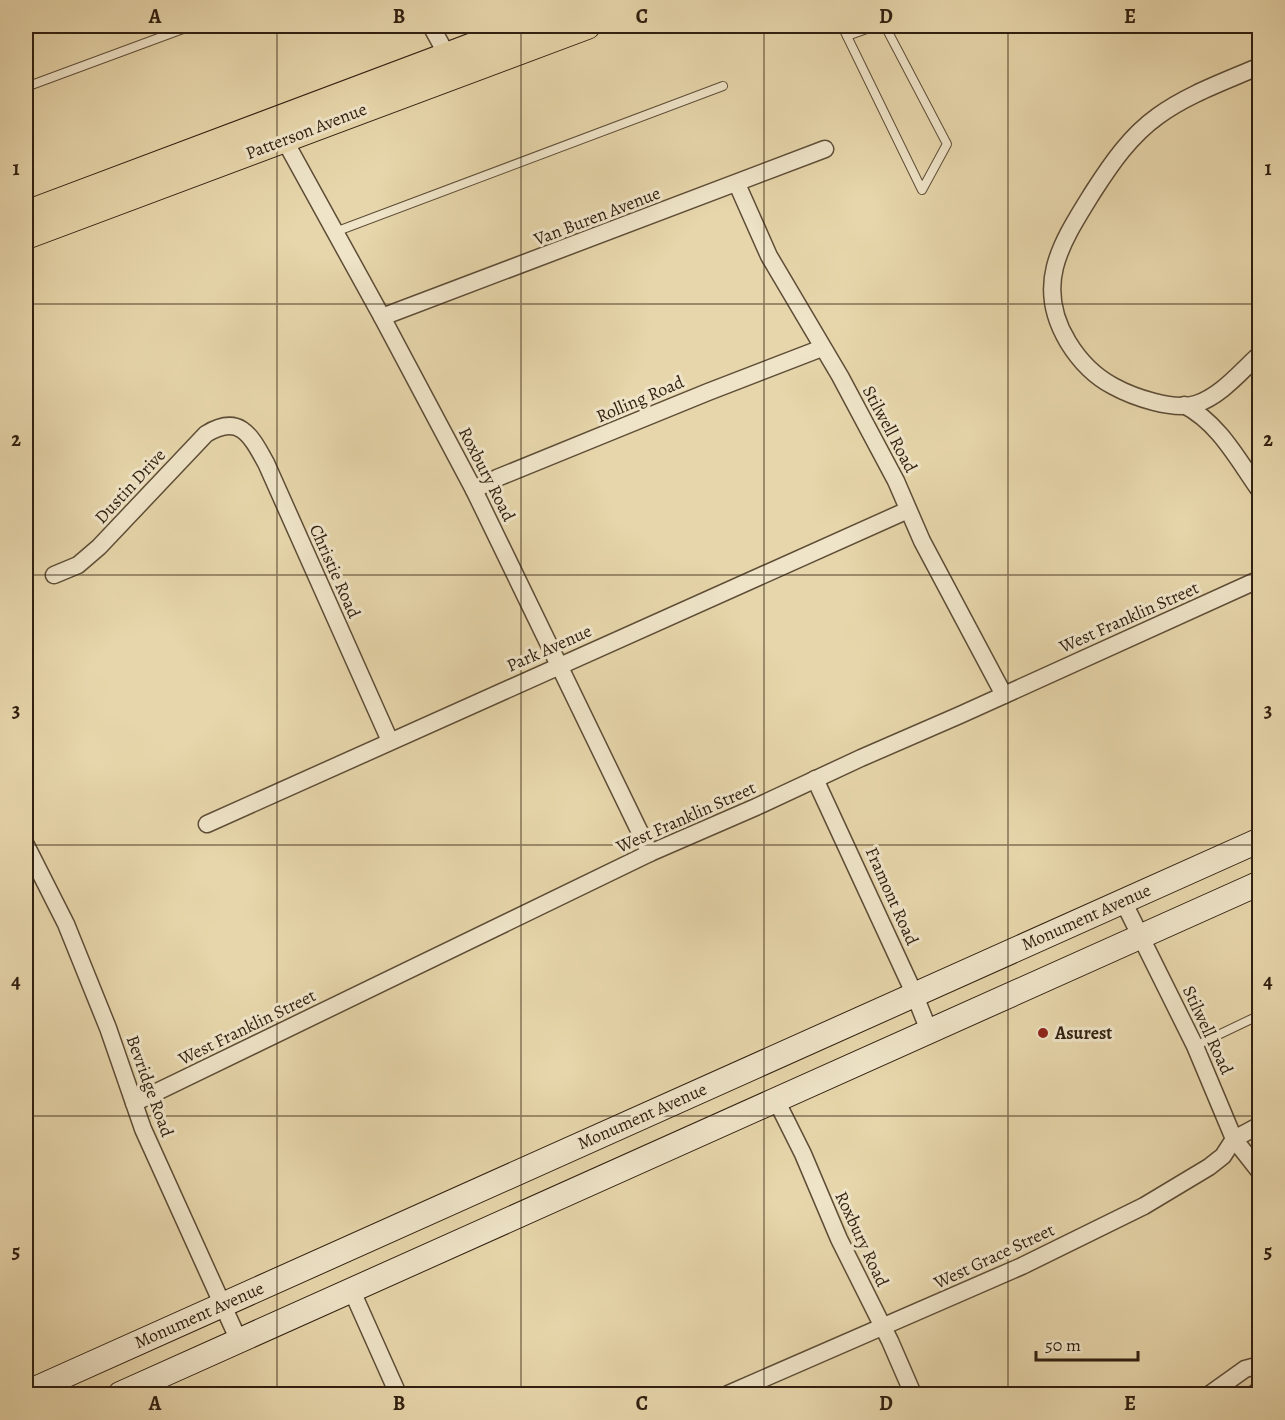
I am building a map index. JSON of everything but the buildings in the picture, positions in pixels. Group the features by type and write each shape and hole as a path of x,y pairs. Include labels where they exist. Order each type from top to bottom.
{"main road":[{"name":"Patterson Avenue","path":"452,65 526,26"},
{"name":"Patterson Avenue","path":"26,236 279,130 452,65 588,26"},
{"name":"Patterson Avenue","path":"26,214 279,130"}],"street":[{"path":"431,26 452,65"},
{"path":"1260,66 1180,102 1137,133 1117,156 1071,227 1059,250 1053,268 1052,298 1059,328 1088,367 1105,382 1124,392 1149,400 1184,405 1195,404 1223,388 1260,354"},
{"name":"Roxbury Road","path":"279,130 474,490 650,853"},
{"name":"Van Buren Avenue","path":"382,317 825,149"},
{"name":"Stilwell Road","path":"737,184 769,256 840,376 896,481 922,541 1004,695"},
{"name":"Rolling Road","path":"474,490 497,478 822,348"},
{"path":"1184,405 1203,416 1219,433 1260,491"},
{"name":"Dustin Drive","path":"54,575 78,565 99,547 206,434 218,427 234,426"},
{"name":"Christie Road","path":"234,426 250,435 266,463 390,741"},
{"name":"Park Avenue","path":"207,824 908,510"},
{"name":"West Franklin Street","path":"134,1103 650,853 1260,579"},
{"name":"Framont Road","path":"815,779 914,993 929,1031"},
{"name":"Monument Avenue","path":"26,1393 914,993 1260,840"},
{"name":"Bevridge Road","path":"26,845 66,924 108,1028 143,1129 239,1341"},
{"path":"120,1395 1260,883"},
{"name":"Stilwell Road","path":"1123,901 1195,1046 1234,1139 1260,1172"},
{"name":"Roxbury Road","path":"776,1100 839,1239 883,1326 913,1395"},
{"name":"West Grace Street","path":"728,1395 1022,1266 1144,1206 1216,1161 1223,1156 1234,1139 1260,1125"},
{"path":"352,1291 398,1395"},
{"path":"1210,1395 1245,1369 1260,1365"},
{"path":"1254,1395 1260,1389"}],"lane":[{"path":"26,87 190,26"},
{"path":"842,26 922,190 947,144 885,26"},
{"path":"847,36 875,26"},
{"path":"335,232 723,86"},
{"path":"1195,1046 1260,1015"}],"place":[{"name":"Asurest","path":"1043,1033"}]}
